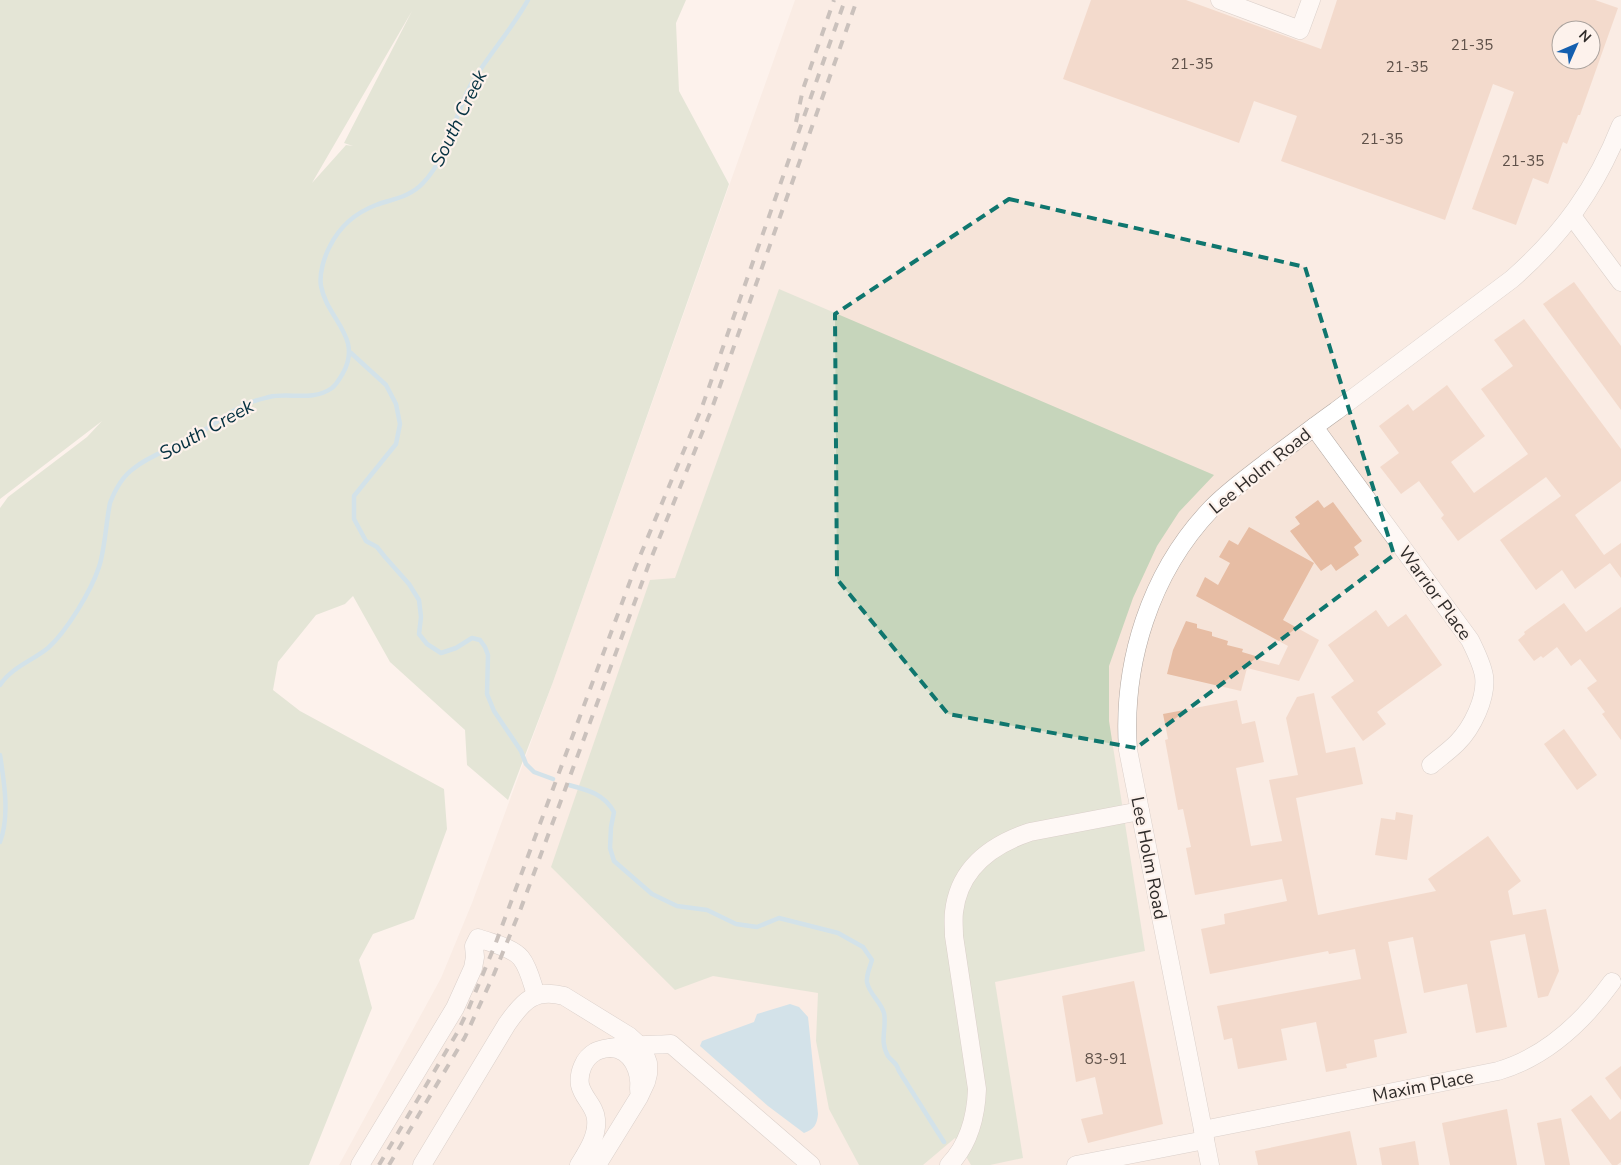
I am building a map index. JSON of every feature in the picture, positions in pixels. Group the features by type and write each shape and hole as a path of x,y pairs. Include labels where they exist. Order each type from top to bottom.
{"street":[{"path":"1220,0 1300,30 1311,0"},
{"name":"Lee Holm Road","path":"1210,1165 1128,750 1127,729 1130,685 1137,645 1150,603 1188,536 1212,508 1236,486 1512,279 1546,247 1572,216 1599,173 1621,124"},
{"path":"1572,216 1621,282"},
{"name":"Warrior Place","path":"1314,427 1470,640 1478,654 1484,676 1484,687 1476,713 1457,742 1431,765"},
{"path":"949,1165 964,1146 971,1129 976,1108 977,1089 954,936 954,913 957,897 963,882 972,868 984,856 1000,844 1016,837 1030,832 1140,811"},
{"path":"360,1165 455,1008 473,968 474,946 478,938 514,952 520,957 528,971 536,995"},
{"name":"Maxim Place","path":"1076,1165 1512,1067 1537,1054 1584,1017 1612,982"},
{"path":"422,1165 507,1024 527,1000 544,993 564,996 629,1036 640,1046 648,1063 648,1074 638,1097 597,1165"},
{"path":"579,1165 596,1130 596,1119 592,1107 584,1096 580,1083 580,1071 587,1059 595,1052 605,1048 671,1044 811,1165"},
{"path":"605,1048 615,1048 625,1053 632,1060 640,1080 638,1097"}],"highlighted area":[{"path":"1009,199 1305,267 1394,555 1136,748 948,714 837,579 835,314"}],"shaded area":[{"path":"795,0 1621,0 1621,1165 339,1165 441,978 472,903 553,682"}],"green space":[{"path":"0,0 686,0 676,23 679,91 729,184 553,682 508,800 467,765 465,730 390,662 353,596 345,604 316,615 278,662 273,690 300,711 444,789 447,829 414,919 373,934 359,960 372,1008 309,1165 0,1165 0,508 8,497 87,437 102,421 0,499","holes":["412,11 344,143 353,146 346,145 312,183"]},
{"path":"779,289 1214,475 1179,512 1157,546 1133,598 1109,666 1109,721 1145,951 995,982 1023,1158 990,1165 971,1165 955,1138 923,1165 859,1165 829,1109 816,1041 818,993 713,976 675,990 551,867 650,580 675,578"}],"water":[{"path":"790,1004 799,1007 808,1017 818,1114 814,1126 804,1133 768,1106 700,1046 702,1041 754,1022 757,1014"}],"building":[{"path":"1091,0 1186,0 1321,49 1337,0 1595,0 1618,8 1601,56 1601,20 1551,20 1551,70 1596,70 1580,115 1578,115 1567,144 1563,142 1548,184 1533,178 1516,225 1472,209 1514,92 1493,84 1445,220 1281,161 1297,116 1254,101 1239,143 1063,79"},
{"path":"1574,282 1621,346 1621,410 1543,304"},
{"path":"1524,319 1621,449 1621,481 1575,515 1604,555 1621,543 1621,578 1610,563 1575,589 1562,570 1536,590 1500,540 1561,496 1546,477 1458,541 1441,518 1444,515 1419,481 1401,494 1380,467 1399,453 1379,426 1408,404 1413,411 1447,385 1485,436 1451,462 1474,493 1528,454 1481,389 1513,366 1494,340"},
{"path":"1318,500 1324,508 1333,502 1362,541 1354,547 1359,555 1336,571 1331,564 1321,571 1290,531 1300,524 1295,517"},
{"path":"1249,527 1314,563 1283,620 1319,640 1299,681 1247,668 1241,691 1167,674 1173,650 1186,621 1197,624 1197,628 1212,632 1212,636 1228,641 1227,645 1243,649 1242,652 1259,657 1259,660 1279,665 1288,646 1196,596 1205,577 1218,585 1230,563 1219,557 1229,540 1238,545"},
{"path":"1564,603 1586,632 1621,607 1621,740 1602,714 1605,712 1587,688 1597,681 1580,659 1571,666 1557,647 1543,658 1541,656 1534,661 1518,640 1525,634 1524,632"},
{"path":"1376,610 1388,627 1406,614 1442,665 1377,712 1386,724 1363,741 1331,697 1354,681 1328,645"},
{"path":"1314,693 1326,753 1355,747 1363,784 1296,798 1318,915 1436,891 1428,879 1488,836 1521,881 1508,891 1513,915 1546,909 1559,971 1548,996 1538,998 1525,934 1490,941 1507,1027 1476,1033 1467,984 1424,993 1413,937 1388,942 1407,1033 1374,1040 1377,1057 1346,1064 1347,1068 1326,1072 1316,1022 1281,1029 1287,1060 1238,1069 1232,1038 1224,1040 1217,1006 1361,979 1355,949 1329,954 1328,951 1210,974 1201,929 1225,924 1224,914 1287,901 1282,879 1195,895 1186,848 1191,847 1183,809 1178,810 1165,740 1168,739 1163,714 1237,700 1242,724 1255,721 1264,762 1236,768 1251,846 1282,841 1269,780 1298,775 1286,718 1297,697"},
{"path":"1564,729 1597,775 1577,790 1544,744"},
{"path":"1396,812 1413,815 1407,860 1375,855 1381,818 1395,820"},
{"path":"1134,981 1163,1124 1088,1143 1081,1119 1103,1114 1095,1077 1076,1082 1062,996"},
{"path":"1621,1066 1621,1100 1605,1078"},
{"path":"1591,1095 1610,1120 1621,1111 1621,1162 1617,1165 1612,1165 1571,1110"},
{"path":"1507,1109 1517,1165 1450,1165 1442,1123"},
{"path":"1561,1118 1570,1165 1545,1165 1537,1123"},
{"path":"1350,1131 1357,1165 1258,1165 1255,1151"},
{"path":"1415,1141 1419,1165 1382,1165 1379,1148"}],"waterway":[{"name":"South Creek","path":"0,685 10,673 48,648 63,632 78,610 99,567 110,503 119,484 129,472 147,459 193,437 231,412 247,404 277,396 317,395 332,388 337,383 348,360 349,349 342,328 324,298 321,286 321,271 328,250 338,232 355,216 368,208 413,192 432,172 446,147 461,106 473,81 528,0"},
{"path":"351,353 386,385 396,404 400,424 396,444 354,496 354,519 366,541 377,547 409,584 419,600 421,617 419,634 427,644 441,653 456,648 472,638 480,640 488,655 487,694 494,711 521,751 526,764 534,772 553,779"},
{"name":"South Creek","path":"0,755 5,810 5,821 0,842"},
{"path":"569,785 595,794 610,806 614,812 610,848 614,861 652,894 677,906 707,910 736,924 757,927 779,918 838,933 863,947 872,960 867,977 868,986 884,1013 885,1050 897,1065 944,1142"}],"railway":[{"path":"796,122 803,89 834,0"},
{"path":"379,1165 457,1033 495,945 635,568 702,407 845,0"},
{"path":"389,1165 465,1037 494,974 521,908 650,561 711,411 857,0"}]}
